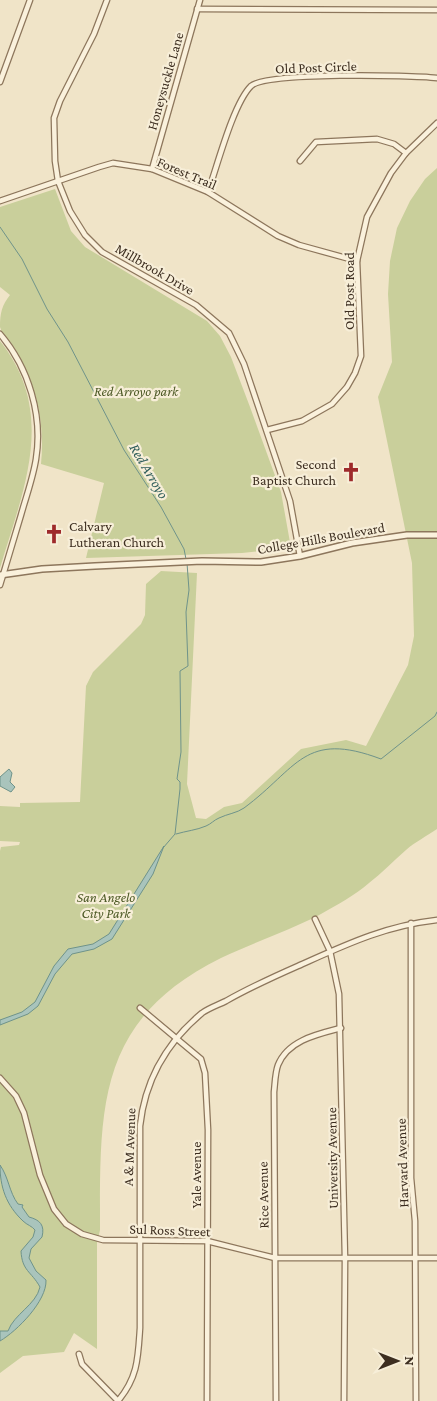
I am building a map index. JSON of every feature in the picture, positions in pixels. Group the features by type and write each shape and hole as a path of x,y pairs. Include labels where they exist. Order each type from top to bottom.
{"street":[{"path":"0,82 30,0"},
{"name":"Millbrook Drive","path":"107,0 94,34 60,101 54,118 55,160 58,181 70,211 85,235 102,252 196,305 229,333 244,364 290,501 300,556"},
{"name":"Honeysuckle Lane","path":"152,169 200,0"},
{"path":"197,9 437,10"},
{"name":"Old Post Circle","path":"208,192 236,114 252,86 261,80 310,77 418,76 437,78"},
{"name":"Old Post Road","path":"267,430 302,421 332,404 356,373 361,356 358,260 367,217 391,173 406,153 437,123"},
{"path":"300,161 316,142 377,139 394,144 406,153"},
{"name":"Forest Trail","path":"0,201 113,163 152,169 208,192 278,236 299,245 358,260"},
{"path":"0,334 10,345 26,376 35,408 38,441 32,478 0,585"},
{"name":"College Hills Boulevard","path":"2,575 42,569 173,562 261,562 300,556 352,543 407,535 437,535"},
{"name":"University Avenue","path":"315,919 330,951 339,994 345,1259 344,1401"},
{"name":"A & M Avenue","path":"118,1401 130,1387 138,1358 140,1328 138,1239 140,1126 142,1102 149,1082 160,1061 178,1038 203,1013 258,984 362,937 411,923 437,920"},
{"name":"Harvard Avenue","path":"411,923 411,1178 416,1258 416,1401"},
{"name":"Yale Avenue","path":"140,1008 201,1059 205,1073 208,1130 206,1401"},
{"name":"Rice Avenue","path":"276,1401 274,1092 278,1064 289,1049 311,1035 341,1028"},
{"name":"Sul Ross Street","path":"0,1078 16,1096 24,1113 46,1191 54,1209 66,1224 82,1234 103,1240 207,1241 275,1258 437,1258"},
{"path":"79,1354 82,1364 118,1401"}],"green space":[{"name":"San Angelo City Park","path":"437,168 437,829 410,847 374,879 346,900 309,920 221,958 180,982 149,1010 128,1039 114,1072 105,1107 101,1145 100,1230 97,1243 97,1349 74,1333 64,1352 23,1356 0,1373 0,851 1,847 19,845 20,842 0,841 0,806 20,807 20,803 80,802 86,686 93,672 141,624 145,615 146,584 161,571 197,573 187,784 196,818 206,819 224,807 242,803 301,749 346,740 366,746 408,665 414,636 412,563 378,397 392,362 388,294 390,261 397,228 410,201 425,179"},
{"name":"Red Arroyo park","path":"55,189 71,231 85,247 207,321 220,336 231,357 281,492 291,548 242,553 86,558 104,483 41,464 42,434 34,392 24,365 0,327 2,310 10,295 0,287 0,207"},
{"path":"0,341 18,369 28,396 32,424 30,453 25,481 0,568"}],"water":[{"path":"9,769 12,773 10,782 15,787 11,792 0,786 0,777"},
{"path":"164,846 153,874 112,939 94,949 72,954 55,974 38,1006 28,1014 0,1025 0,1020 22,1012 35,1002 54,966 68,949 93,944 109,934"},
{"path":"0,1165 18,1204 23,1205 22,1207 29,1217 39,1221 42,1226 42,1237 31,1249 29,1258 36,1271 46,1280 42,1297 30,1315 15,1330 0,1341 0,1331 8,1331 15,1319 34,1299 40,1287 25,1267 21,1251 33,1237 35,1230 17,1215 8,1202 1,1181"}],"waterway":[{"name":"Red Arroyo","path":"0,227 22,259 47,309 68,342 124,450 161,507 184,549 186,559"},
{"name":"Red Arroyo","path":"163,848 175,834 180,789 180,782 177,779 181,752 180,671 188,666 186,612 189,590 187,563"},
{"name":"Red Arroyo","path":"176,834 203,827 219,818 241,810 291,767 318,751 335,749 355,751 381,759 435,716 437,712"}],"place":[{"name":"Second Baptist Church","path":"351,472"},
{"name":"Calvary Lutheran Church","path":"54,534"}]}
